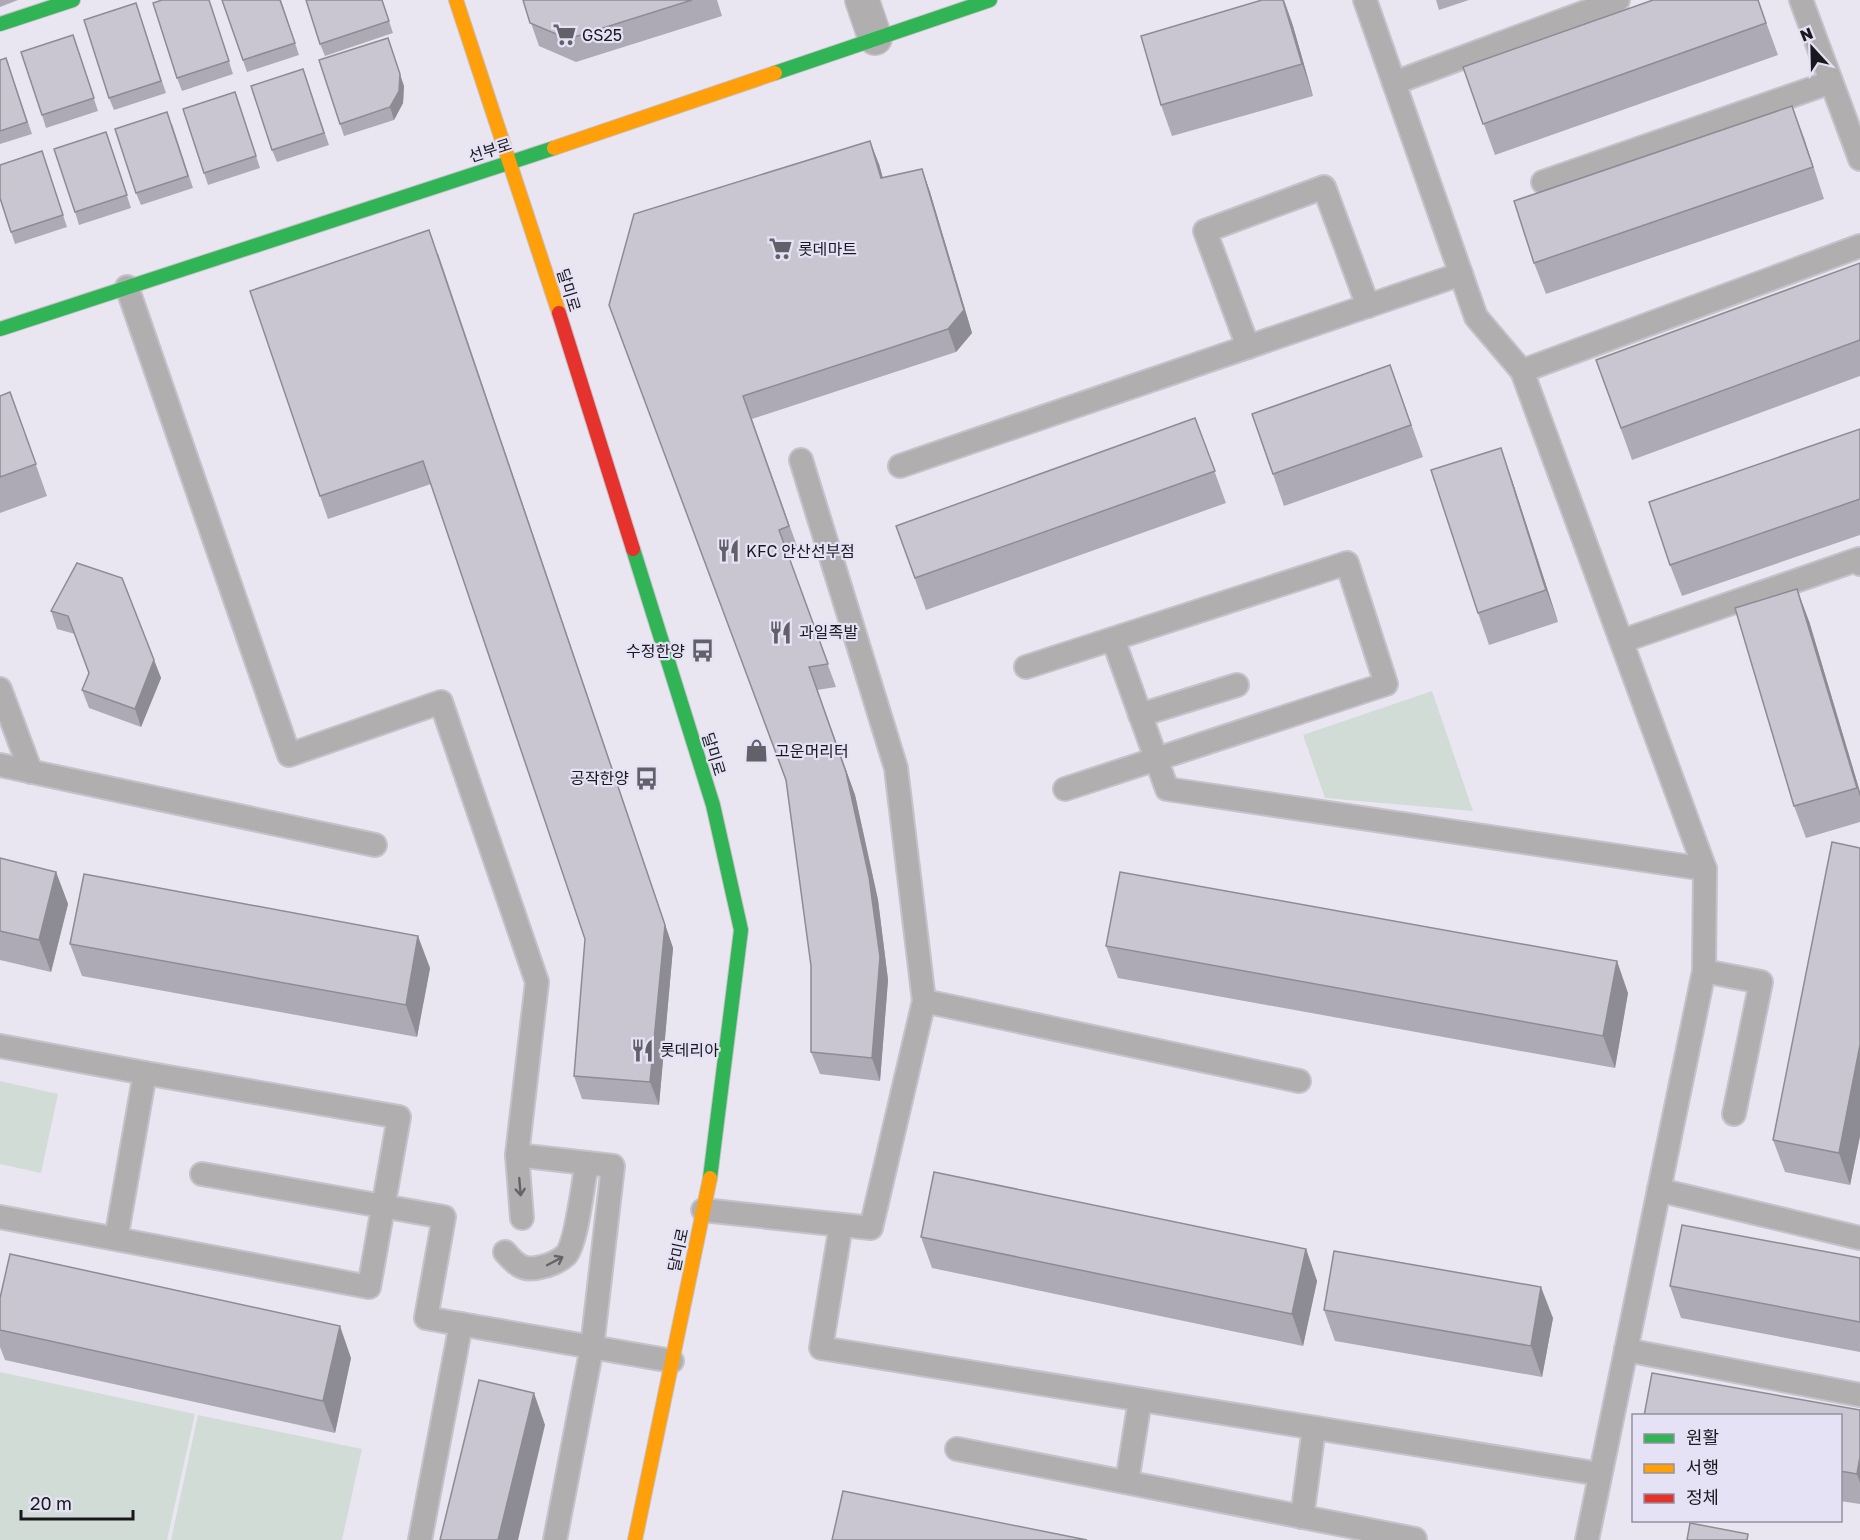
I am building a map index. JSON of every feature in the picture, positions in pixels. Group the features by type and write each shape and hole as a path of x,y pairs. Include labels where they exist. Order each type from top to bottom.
{"street":[{"path":"0,24 73,0"},
{"name":"달미로","path":"456,0 510,161 713,805 741,930 715,1155 635,1540"},
{"path":"861,0 874,38"},
{"name":"선부로","path":"1,326 594,135 990,0"}],"lane":[{"path":"1365,0 1476,317 1522,372 1706,869 1704,972 1587,1540"},
{"path":"1394,83 1618,0"},
{"path":"1801,0 1860,159"},
{"path":"1544,182 1832,82"},
{"path":"1248,347 1205,231 1324,187 1368,306"},
{"path":"1522,372 1860,246"},
{"path":"900,466 1461,274"},
{"path":"127,287 289,755 441,702 537,982 517,1155 522,1218"},
{"path":"702,1210 871,1228 924,1001 896,768 801,460"},
{"path":"1622,641 1858,560 1860,564"},
{"path":"1026,667 1347,563 1386,684 1065,789"},
{"path":"1113,639 1167,789 1706,869"},
{"path":"1140,715 1237,685"},
{"path":"0,689 31,772"},
{"path":"0,765 375,845"},
{"path":"1704,972 1761,982 1734,1114"},
{"path":"924,1001 1299,1081"},
{"path":"0,1046 399,1118 369,1287 0,1217"},
{"path":"116,1239 145,1073"},
{"path":"517,1155 613,1166 592,1347 555,1540"},
{"path":"505,1252 514,1263 526,1270 542,1267 566,1255 572,1243 587,1163"},
{"path":"202,1174 444,1217 426,1317 672,1361"},
{"path":"1659,1190 1860,1238"},
{"path":"841,1225 821,1348 1600,1474"},
{"path":"420,1540 461,1324"},
{"path":"1626,1350 1860,1395"},
{"path":"1127,1482 1140,1400"},
{"path":"1302,1516 1314,1428"},
{"path":"957,1449 1415,1539"}],"shaded area":[{"path":"1432,691 1473,811 1325,798 1303,735"},
{"path":"0,1081 58,1094 41,1173 0,1164"},
{"path":"0,1372 195,1414 167,1540 0,1540"},
{"path":"198,1415 362,1449 342,1540 171,1540"}],"building":[{"path":"162,0 209,0 229,61 177,78 153,3"},
{"path":"222,0 280,0 295,43 243,60"},
{"path":"306,0 382,0 389,21 320,44"},
{"path":"523,0 692,0 568,39 530,23"},
{"path":"1262,0 1283,0 1302,64 1161,105 1141,36"},
{"path":"1653,0 1758,0 1766,23 1483,124 1463,67"},
{"path":"136,3 161,81 109,98 84,20"},
{"path":"73,35 94,98 42,115 21,52"},
{"path":"388,38 400,74 399,91 390,107 340,124 319,60"},
{"path":"6,58 27,122 0,131 0,60"},
{"path":"303,69 324,133 272,150 251,86"},
{"path":"235,92 256,156 204,173 183,109"},
{"path":"1792,106 1813,167 1534,263 1514,201"},
{"path":"167,112 188,176 136,193 115,129"},
{"path":"106,132 127,195 75,212 54,149"},
{"path":"870,141 881,178 922,169 964,310 948,329 743,396 789,526 779,530 828,664 809,667 846,772 869,877 880,957 872,1058 811,1052 811,966 786,780 609,305 634,214"},
{"path":"42,151 63,215 11,232 0,198 0,165"},
{"path":"429,230 665,925 650,1082 574,1076 585,939 423,461 320,496 250,291"},
{"path":"1860,263 1860,340 1621,428 1596,360"},
{"path":"1390,365 1411,425 1273,474 1252,414"},
{"path":"10,392 36,464 0,477 0,396"},
{"path":"1195,418 1215,471 915,578 896,526"},
{"path":"1860,429 1860,499 1670,565 1649,502"},
{"path":"1501,448 1546,590 1478,613 1431,470"},
{"path":"77,563 122,578 154,660 135,709 82,690 89,673 68,616 51,611"},
{"path":"1797,589 1857,788 1794,806 1735,608"},
{"path":"1832,842 1860,848 1860,1045 1839,1153 1773,1140"},
{"path":"0,858 56,872 39,940 0,931"},
{"path":"1120,872 1617,961 1603,1036 1106,946"},
{"path":"84,874 418,936 406,1005 70,944"},
{"path":"934,1172 1306,1249 1292,1314 921,1237"},
{"path":"1682,1225 1860,1258 1860,1322 1670,1286"},
{"path":"1334,1251 1541,1287 1531,1346 1324,1310"},
{"path":"10,1254 340,1326 323,1401 0,1330 0,1298"},
{"path":"1652,1373 1860,1410 1860,1457 1857,1474 1842,1471 1842,1414 1644,1414"},
{"path":"479,1380 534,1393 498,1540 440,1540"},
{"path":"843,1491 1087,1540 832,1540"},
{"path":"1690,1523 1748,1534 1747,1540 1687,1540"}],"traffic: fast":[{"path":"0,24 73,0"},
{"path":"775,73 990,0"},
{"path":"0,329 554,148"},
{"path":"633,549 713,805 741,930 710,1178"}],"traffic: slow":[{"path":"456,0 559,313"},
{"path":"554,148 775,73"},
{"path":"635,1540 710,1178"}],"traffic: jam":[{"path":"559,313 633,549"}],"place":[{"name":"GS25","path":"564,35"},
{"name":"롯데마트","path":"780,249"},
{"name":"KFC 안산선부점","path":"728,551"},
{"name":"과일족발","path":"781,632"},
{"name":"수정한양","path":"703,651"},
{"name":"고운머리터","path":"757,751"},
{"name":"공작한양","path":"647,778"},
{"name":"롯데리아","path":"642,1050"}]}
